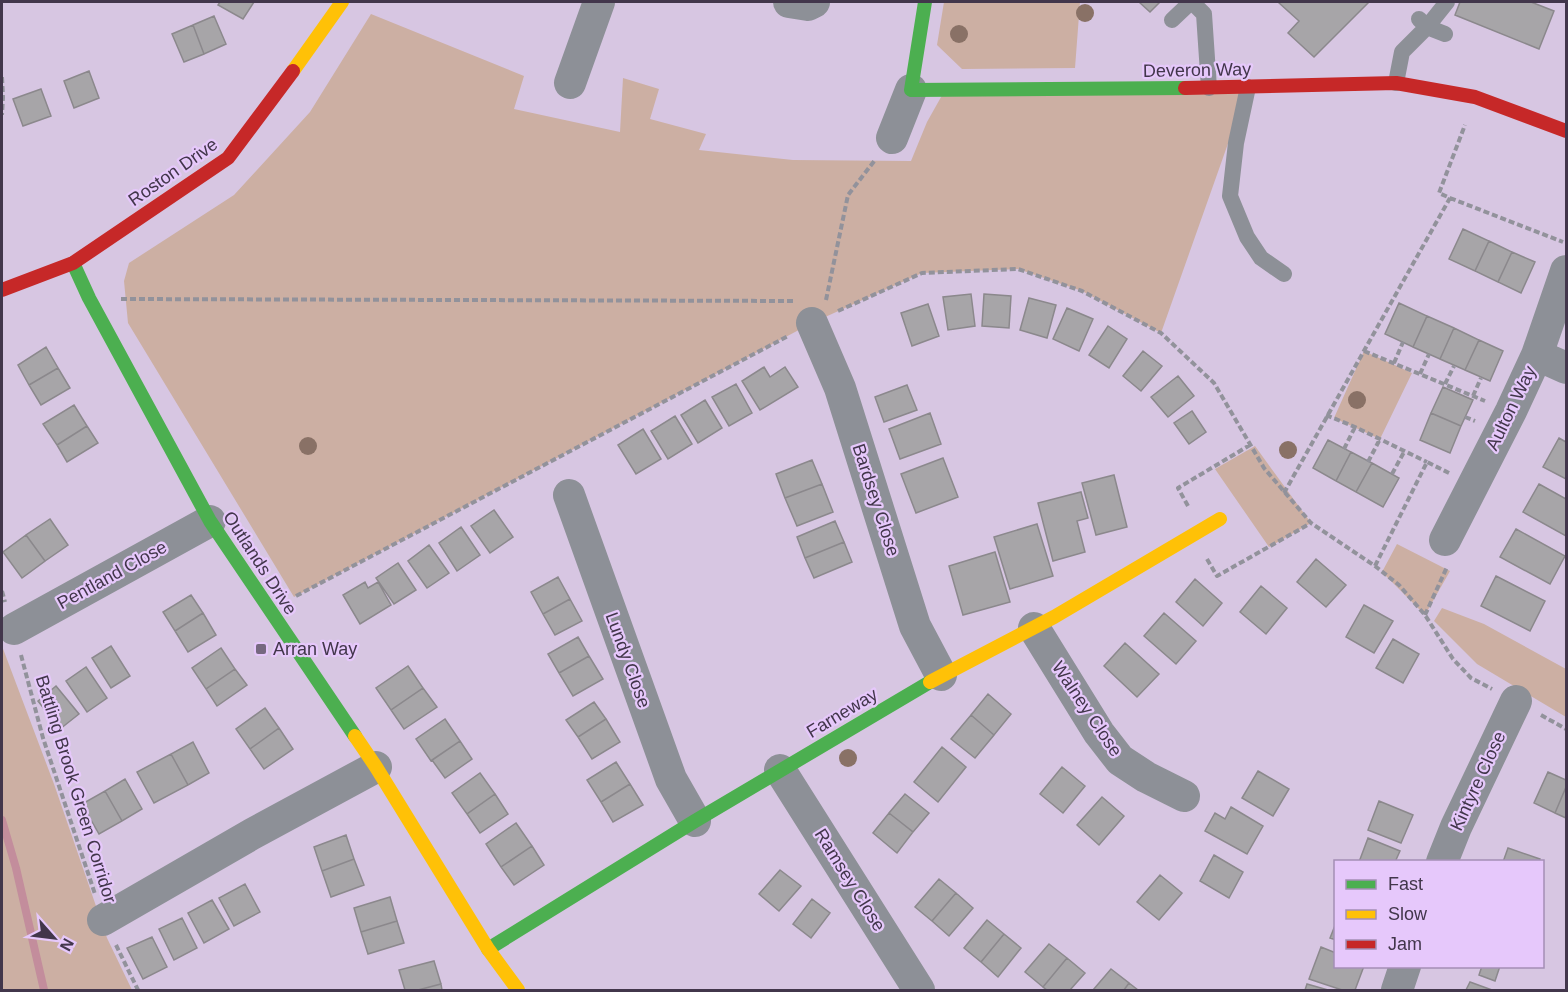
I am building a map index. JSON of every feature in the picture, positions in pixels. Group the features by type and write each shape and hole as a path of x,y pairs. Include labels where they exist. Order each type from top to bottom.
{"street":[{"name":"Roston Drive","path":"2,290 73,263 228,158 342,2"},
{"path":"570,83 599,2"},
{"path":"789,2 808,5 814,2"},
{"path":"892,138 911,90 926,2"},
{"name":"Deveron Way","path":"911,90 1209,88 1396,83 1475,97 1566,130"},
{"name":"Outlands Drive","path":"73,263 89,298 210,521 376,767 488,949 518,990"},
{"name":"Aulton Way","path":"1445,540 1537,355 1566,271"},
{"name":"Bardsey Close","path":"807,312 840,388 915,626 942,675"},
{"path":"1537,355 1566,368"},
{"name":"Lundy Close","path":"569,495 671,779 695,821"},
{"name":"Farneway","path":"488,949 780,770 942,675 1065,611 1220,519"},
{"name":"Pentland Close","path":"14,629 210,521"},
{"name":"Walney Close","path":"1034,628 1099,733 1120,760 1146,777 1184,796"},
{"name":"Kintyre Close","path":"1442,860 1516,701"},
{"path":"103,920 252,834 376,767"},
{"name":"Ramsey Close","path":"780,770 919,990"},
{"path":"1397,990 1404,968"}],"lane":[{"path":"1172,20 1191,2 1204,14 1209,88"},
{"path":"1396,83 1402,52 1423,23 1447,2"},
{"path":"1423,23 1445,34"},
{"path":"1248,87 1236,143 1230,196 1247,237 1261,258 1284,274"}],"path":[{"path":"2,77 2,115"},
{"path":"1475,97 1439,193 1566,244"},
{"path":"269,610 825,302 848,195 892,138"},
{"path":"1284,493 1450,198"},
{"path":"89,298 807,312 922,273 1018,269 1082,291 1161,333 1214,383 1264,468 1311,523 1399,585 1425,615 1453,659 1471,678 1566,726"},
{"path":"1394,363 1403,342"},
{"path":"1364,351 1511,411"},
{"path":"1420,374 1429,354"},
{"path":"1445,384 1454,366"},
{"path":"1473,396 1481,378"},
{"path":"1326,416 1356,427 1473,484"},
{"path":"1344,448 1356,427"},
{"path":"1368,462 1380,439"},
{"path":"1250,445 1178,488 1217,576 1311,523"},
{"path":"1392,474 1404,452"},
{"path":"1375,566 1427,462"},
{"path":"1425,615 1447,568 1445,540"},
{"name":"Battling Brook Green Corridor","path":"2,591 43,738 103,920 138,990"}],"shaded area":[{"path":"944,2 1080,2 1075,68 962,69 937,45"},
{"path":"371,14 524,76 514,109 620,132 623,78 659,89 650,119 706,134 699,150 793,160 911,161 927,122 945,90 1248,87 1161,333 1082,291 1018,269 922,273 812,323 294,597 128,323 124,281 129,263 234,195 310,112"},
{"path":"1364,351 1412,373 1380,439 1334,418"},
{"path":"1255,446 1311,523 1269,547 1215,469"},
{"path":"1397,544 1450,571 1425,615 1382,572"},
{"path":"1442,608 1484,624 1566,669 1566,717 1477,664 1434,621"},
{"path":"2,646 54,784 107,938 132,990 2,990"}],"building":[{"path":"220,2 254,2 243,19 218,5"},
{"path":"1139,2 1160,2 1150,12"},
{"path":"1278,2 1369,2 1314,57 1288,33 1299,21"},
{"path":"1460,2 1531,2 1554,11 1539,49 1455,15"},
{"path":"214,16 226,44 204,54 193,25"},
{"path":"193,25 204,54 184,62 172,34"},
{"path":"89,71 99,98 74,108 64,81"},
{"path":"41,89 51,116 23,126 13,99"},
{"path":"1463,229 1489,241 1475,271 1449,259"},
{"path":"1489,241 1512,252 1498,282 1475,271"},
{"path":"1512,252 1535,262 1521,293 1498,282"},
{"path":"971,294 975,326 948,330 943,297"},
{"path":"984,294 1011,296 1009,328 982,326"},
{"path":"1029,298 1056,305 1047,338 1020,330"},
{"path":"1399,303 1427,316 1413,347 1385,334"},
{"path":"928,304 939,336 912,346 901,313"},
{"path":"1067,308 1093,319 1079,351 1053,339"},
{"path":"1427,316 1454,328 1440,359 1413,347"},
{"path":"1108,326 1127,339 1109,368 1089,355"},
{"path":"1454,328 1479,340 1465,370 1440,359"},
{"path":"1479,340 1503,351 1490,381 1465,370"},
{"path":"46,347 58,368 29,385 18,365"},
{"path":"1143,351 1162,366 1141,391 1123,376"},
{"path":"764,367 770,377 785,367 798,387 760,410 742,381"},
{"path":"58,368 70,388 41,405 29,385"},
{"path":"1178,376 1194,396 1168,417 1151,397"},
{"path":"736,384 752,413 729,426 712,397"},
{"path":"907,385 917,410 884,422 875,397"},
{"path":"1443,387 1473,400 1461,426 1431,413"},
{"path":"705,400 722,428 698,443 681,415"},
{"path":"74,405 87,426 57,445 43,424"},
{"path":"1192,411 1206,432 1189,444 1174,423"},
{"path":"930,413 941,444 900,459 889,429"},
{"path":"1431,413 1461,426 1450,453 1420,440"},
{"path":"675,416 692,444 668,459 651,431"},
{"path":"87,426 98,443 67,462 57,445"},
{"path":"643,429 661,459 636,474 618,445"},
{"path":"1559,438 1566,442 1566,479 1543,467"},
{"path":"1328,440 1351,452 1336,481 1313,468"},
{"path":"1351,452 1372,463 1356,492 1336,481"},
{"path":"943,458 958,497 916,513 901,474"},
{"path":"812,460 822,484 785,498 776,474"},
{"path":"1372,463 1399,478 1383,507 1356,492"},
{"path":"1114,475 1127,527 1096,535 1082,483"},
{"path":"822,484 833,512 797,526 785,498"},
{"path":"1539,484 1566,499 1566,536 1523,512"},
{"path":"1081,492 1088,518 1077,521 1085,552 1053,561 1038,503"},
{"path":"494,510 513,537 490,553 471,526"},
{"path":"50,519 68,545 45,561 26,535"},
{"path":"835,521 844,542 805,558 797,537"},
{"path":"1037,524 1053,576 1010,589 994,537"},
{"path":"461,527 480,555 457,571 439,543"},
{"path":"1516,529 1565,556 1550,584 1500,557"},
{"path":"26,535 45,561 22,578 3,552"},
{"path":"844,542 852,562 814,578 805,558"},
{"path":"429,545 449,573 427,588 408,561"},
{"path":"995,552 1010,602 963,615 949,566"},
{"path":"1316,559 1346,585 1326,607 1297,582"},
{"path":"398,563 416,590 394,604 376,578"},
{"path":"1496,576 1545,601 1530,631 1481,606"},
{"path":"558,577 570,599 543,614 531,592"},
{"path":"1195,579 1222,603 1203,626 1176,602"},
{"path":"365,582 368,588 378,582 391,605 360,624 343,595"},
{"path":"1261,586 1287,608 1266,634 1240,612"},
{"path":"191,595 203,613 175,631 163,612"},
{"path":"570,599 582,621 555,635 543,614"},
{"path":"1364,605 1393,621 1374,653 1346,637"},
{"path":"203,613 216,635 188,652 175,631"},
{"path":"1164,613 1196,641 1176,664 1144,636"},
{"path":"578,637 589,656 559,673 548,654"},
{"path":"1393,639 1419,654 1403,683 1376,668"},
{"path":"1125,643 1159,674 1137,697 1104,666"},
{"path":"111,646 130,676 111,688 92,658"},
{"path":"221,648 235,669 206,689 192,668"},
{"path":"589,656 603,679 573,696 559,673"},
{"path":"408,666 423,688 391,710 376,688"},
{"path":"86,667 107,698 87,712 66,681"},
{"path":"235,669 247,685 217,706 206,689"},
{"path":"56,686 79,714 60,729 38,701"},
{"path":"423,688 437,707 404,729 391,710"},
{"path":"988,694 1011,714 994,735 971,715"},
{"path":"594,702 606,719 578,737 566,720"},
{"path":"265,708 279,728 250,749 236,729"},
{"path":"971,715 994,735 975,758 951,739"},
{"path":"445,719 460,741 431,761 416,739"},
{"path":"606,719 620,742 592,759 578,737"},
{"path":"279,728 293,749 264,769 250,749"},
{"path":"460,741 472,759 445,778 432,760"},
{"path":"193,742 209,773 188,785 171,754"},
{"path":"942,747 966,767 938,802 914,782"},
{"path":"171,754 188,785 154,803 137,772"},
{"path":"616,762 630,784 601,802 587,780"},
{"path":"1062,767 1085,786 1063,813 1040,794"},
{"path":"1258,771 1289,789 1273,816 1242,798"},
{"path":"1548,772 1566,780 1566,787 1555,813 1534,803"},
{"path":"480,773 495,794 467,814 452,793"},
{"path":"125,779 142,809 122,821 105,791"},
{"path":"630,784 643,805 613,822 601,802"},
{"path":"1566,787 1566,818 1555,813"},
{"path":"105,791 122,821 99,834 82,804"},
{"path":"495,794 508,814 480,833 467,814"},
{"path":"905,794 929,813 913,832 889,813"},
{"path":"1102,797 1124,816 1099,845 1077,825"},
{"path":"1379,801 1413,815 1401,843 1368,830"},
{"path":"1231,807 1263,826 1247,854 1205,831 1215,813 1225,819"},
{"path":"889,813 913,832 897,853 873,833"},
{"path":"516,823 532,846 501,867 486,844"},
{"path":"346,835 354,859 322,871 314,847"},
{"path":"1368,838 1400,851 1396,860 1360,860"},
{"path":"532,846 544,865 514,885 501,867"},
{"path":"1508,848 1540,859 1540,860 1504,860"},
{"path":"1214,855 1243,872 1229,898 1200,881"},
{"path":"354,859 364,885 331,897 322,871"},
{"path":"780,870 801,886 779,911 759,894"},
{"path":"1160,875 1182,893 1159,920 1137,902"},
{"path":"939,879 956,893 932,921 915,907"},
{"path":"245,884 260,912 234,926 219,898"},
{"path":"956,893 973,908 949,936 932,921"},
{"path":"390,897 397,921 361,932 354,908"},
{"path":"812,899 830,913 811,938 793,924"},
{"path":"212,900 229,929 204,943 188,913"},
{"path":"182,918 197,948 174,960 159,929"},
{"path":"987,920 1004,934 981,962 964,948"},
{"path":"397,921 404,943 368,954 361,932"},
{"path":"1334,928 1334,939 1330,938"},
{"path":"1004,934 1021,948 998,977 981,962"},
{"path":"152,937 167,967 143,979 127,948"},
{"path":"1049,944 1067,958 1043,987 1025,972"},
{"path":"1321,947 1334,952 1334,968 1363,968 1355,990 1342,990 1309,979"},
{"path":"1067,958 1085,973 1070,990 1047,990 1043,987"},
{"path":"434,961 441,984 418,990 405,990 399,970"},
{"path":"1481,968 1499,968 1495,981 1479,975"},
{"path":"1111,969 1129,983 1124,990 1093,990"},
{"path":"1470,982 1492,990 1466,990"},
{"path":"1129,983 1138,990 1124,990"},
{"path":"441,984 442,990 418,990"},
{"path":"1307,984 1328,990 1305,990"}],"waterway":[{"path":"2,820 16,868 44,990"}],"traffic: fast":[{"path":"925,2 911,90 1185,88"},
{"path":"73,263 89,298 210,521 355,736"},
{"path":"488,949 695,821 930,682"}],"traffic: slow":[{"path":"293,71 342,2"},
{"path":"930,682 1054,617 1220,519"},
{"path":"355,736 488,949 518,990"}],"traffic: jam":[{"path":"2,290 73,263 228,158 293,71"},
{"path":"1185,88 1396,83 1475,97 1566,131"}],"place":[{"name":"Arran Way","path":"261,649"}]}
